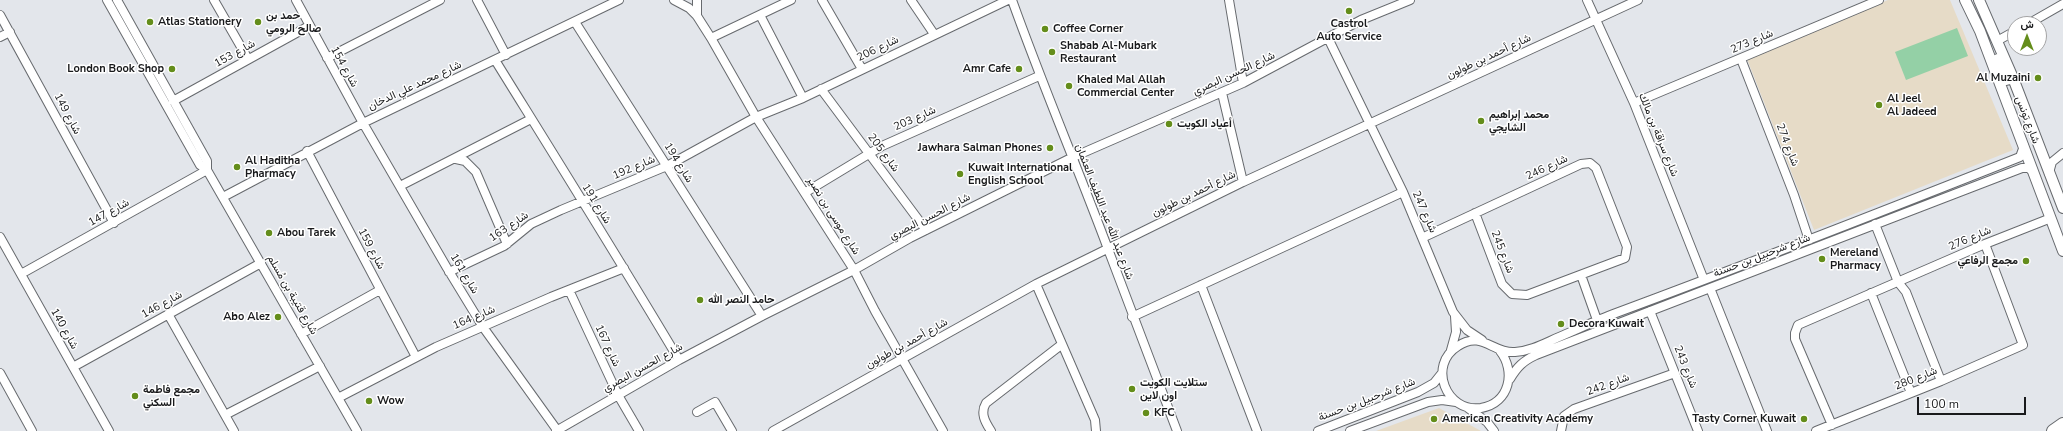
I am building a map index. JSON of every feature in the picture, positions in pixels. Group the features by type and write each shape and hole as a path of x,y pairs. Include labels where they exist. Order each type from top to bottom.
{"highway":[{"path":"2054,431 2063,426"}],"main road":[{"name":"شارع تونس","path":"1965,0 1980,31 2063,251"},
{"name":"شارع تونس","path":"1979,0 2013,78 2063,208"},
{"path":"1980,31 1995,54 2006,80 2013,78"}],"street":[{"name":"شارع قتيبة بن مُسلم","path":"107,0 200,165 207,170 223,197 357,431"},
{"name":"شارع قتيبة بن مُسلم","path":"117,0 207,161 207,170"},
{"path":"214,0 248,59"},
{"name":"شارع 154","path":"296,0 362,123"},
{"path":"327,58 440,0"},
{"path":"477,0 506,55"},
{"name":"شارع محمد علي الدخان","path":"223,197 362,123 619,0"},
{"name":"شارع موسى بن نصير","path":"674,0 684,5 696,16 711,38 756,116 806,192 854,270 941,430"},
{"path":"696,0 696,16"},
{"path":"711,38 791,0"},
{"path":"822,0 862,69"},
{"path":"911,0 934,34"},
{"name":"شارع 206","path":"756,116 803,98 934,34 1008,0"},
{"name":"شارع عبد الله عبد اللطيف العثمان","path":"1012,0 1039,76 1108,249 1132,317 1177,431"},
{"path":"1229,0 1243,83"},
{"name":"شارع الحسن البصري","path":"556,431 679,360 854,270 926,230 1071,158 1243,83 1372,14 1410,0"},
{"name":"شارع سراقة بن مالك","path":"1587,0 1634,104 1704,280"},
{"name":"شارع أحمد بن طولون","path":"773,431 786,428 902,358 1036,284 1243,182 1638,0"},
{"name":"شارع 273","path":"1634,104 1879,0"},
{"path":"2042,16 2063,4"},
{"name":"شارع 149","path":"0,15 114,223"},
{"path":"760,15 803,98"},
{"name":"شارع 194","path":"575,22 762,316"},
{"name":"شارع 153","path":"173,101 309,26"},
{"path":"0,37 10,32"},
{"path":"1998,41 2007,36"},
{"name":"شارع 247","path":"1328,38 1424,237 1454,312 1467,330 1486,342"},
{"name":"شارع 274","path":"1741,59 1794,195 1809,240"},
{"name":"شارع 191","path":"495,60 581,202 624,268 679,360"},
{"name":"شارع 203","path":"806,192 841,173 869,153 1039,76"},
{"name":"شارع 205","path":"822,89 926,230"},
{"path":"1222,93 1243,182"},
{"name":"شارع 192","path":"581,202 667,166 756,116"},
{"path":"400,186 456,159 531,119"},
{"name":"شارع 161","path":"362,123 483,327 556,431"},
{"name":"شارع شرحبيل بن حسنة","path":"1500,351 1518,352 1534,348 1597,320 1809,240 2020,157 2024,146"},
{"name":"شارع 159","path":"307,151 416,357"},
{"path":"2049,173 2052,162 2063,153"},
{"path":"456,159 465,161 476,172 507,244"},
{"name":"شارع 246","path":"1424,237 1582,164 1590,163 1596,168 1627,247 1627,253"},
{"name":"شارع شرحبيل بن حسنة","path":"1509,382 1515,370 1524,360 2022,168 2028,168 2034,171"},
{"name":"شارع 147","path":"21,274 207,170"},
{"path":"1132,317 1403,192"},
{"name":"شارع 163","path":"449,272 507,244 531,224 581,202"},
{"name":"شارع 245","path":"1475,213 1502,284 1512,294 1527,295 1625,258 1627,253"},
{"name":"شارع 276","path":"1832,425 1795,339 1795,330 1800,324 1985,244 2051,218"},
{"path":"1875,224 1898,282 1906,292 1941,381"},
{"name":"شارع 140","path":"0,237 110,431"},
{"name":"شارع 280","path":"1816,431 1941,381 2023,344 1985,244"},
{"name":"شارع 146","path":"73,366 261,263"},
{"name":"شارع 164","path":"338,398 416,357 569,290 624,268"},
{"path":"1581,275 1597,320"},
{"path":"1036,284 1061,345 1095,420 1096,431"},
{"path":"1201,285 1257,431"},
{"path":"1710,288 1768,431"},
{"path":"301,334 380,290"},
{"name":"شارع 167","path":"569,290 618,394 639,431"},
{"path":"1871,293 1911,393"},
{"name":"شارع 243","path":"1650,311 1698,431"},
{"name":"شارع 247","path":"1451,351 1456,332 1454,312"},
{"path":"168,314 234,431"},
{"path":"1461,404 1481,408 1492,404 1504,392 1509,382 1507,362 1500,351 1486,342 1467,341 1451,351 1444,361 1442,373 1446,390 1461,404 1476,412 1494,431"},
{"path":"990,431 985,421 984,409 988,401 1061,345"},
{"path":"225,415 320,366"},
{"path":"0,373 32,431"},
{"name":"شارع شرحبيل بن حسنة","path":"1318,431 1418,392 1434,383 1442,373"},
{"name":"شارع 242","path":"1561,431 1564,416 1574,409 1675,373"},
{"name":"شارع شرحبيل بن حسنة","path":"1350,431 1428,402 1442,400 1461,404"},
{"path":"696,412 715,402 732,431"}],"shaded area":[{"name":"Al Jeel Al Jadeed","path":"1888,0 1950,0 2013,150 1814,230 1747,59"},
{"name":"American Creativity Academy","path":"1439,408 1481,431 1376,431"}],"green space":[{"path":"1957,28 1968,56 1906,80 1895,52"}],"place":[{"name":"Castrol Auto Service","path":"1349,11"},
{"name":"Atlas Stationery","path":"150,22"},
{"name":"حمد بن صالح الرومي","path":"258,22"},
{"name":"Coffee Corner","path":"1045,29"},
{"name":"Shabab Al-Mubark Restaurant","path":"1052,52"},
{"name":"London Book Shop","path":"172,69"},
{"name":"Amr Cafe","path":"1019,69"},
{"name":"Al Muzaini","path":"2038,78"},
{"name":"Khaled Mal Allah Commercial Center","path":"1069,86"},
{"name":"Al Jeel Al Jadeed","path":"1879,105"},
{"name":"محمد إبراهيم الشايجي","path":"1481,121"},
{"name":"أعياد الكويت","path":"1169,124"},
{"name":"Jawhara Salman Phones","path":"1050,148"},
{"name":"Al Haditha Pharmacy","path":"237,167"},
{"name":"Kuwait International English School","path":"960,174"},
{"name":"Abou Tarek","path":"269,233"},
{"name":"Mereland Pharmacy","path":"1822,259"},
{"name":"مجمع الرفاعي","path":"2026,261"},
{"name":"حامد النصر الله","path":"700,300"},
{"name":"Abo Alez","path":"278,317"},
{"name":"Decora Kuwait","path":"1561,324"},
{"name":"ستلايت الكويت اون لاين","path":"1132,389"},
{"name":"مجمع فاطمة السكني","path":"135,396"},
{"name":"Wow","path":"369,401"},
{"name":"KFC","path":"1146,413"},
{"name":"American Creativity Academy","path":"1434,419"},
{"name":"Tasty Corner Kuwait","path":"1804,419"}]}
